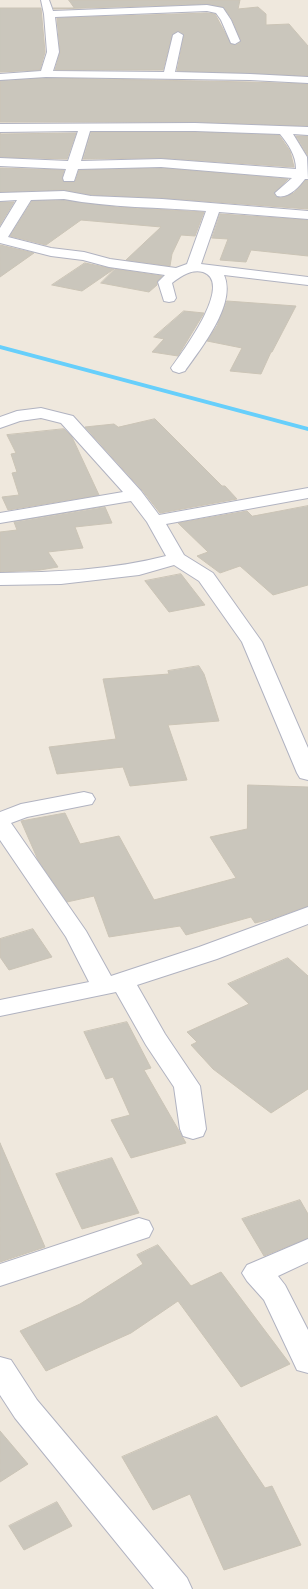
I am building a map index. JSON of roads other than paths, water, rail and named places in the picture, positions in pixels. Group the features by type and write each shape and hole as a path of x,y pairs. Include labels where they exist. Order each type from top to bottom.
{"street":[{"path":"44,0 49,14 53,52 46,74"},
{"path":"49,14 207,8 219,10 226,20 235,41"},
{"path":"170,76 178,35"},
{"path":"0,77 46,74 250,77 308,80"},
{"path":"0,128 195,127 308,130"},
{"path":"64,195 85,128"},
{"path":"283,130 298,149 304,166 305,175"},
{"path":"0,162 73,165 161,163 305,175"},
{"path":"282,194 305,175"},
{"path":"0,197 26,198 64,195 92,200 162,203 308,215"},
{"path":"26,198 0,239 51,252 84,256 109,263 177,272"},
{"path":"193,267 214,208"},
{"path":"169,298 165,282 177,272 193,267 308,281"},
{"path":"179,368 211,320 221,291 220,279 213,271 208,269"},
{"path":"0,423 17,416 41,413 67,419 135,496 156,521 177,559 206,577 252,642 308,773"},
{"path":"156,521 308,493"},
{"path":"0,518 135,496"},
{"path":"0,579 61,578 139,569 177,559"},
{"path":"0,820 21,811 84,799"},
{"path":"0,823 77,936 155,1039 187,1086 193,1129"},
{"path":"0,1008 113,984 208,953 308,915"},
{"path":"0,1275 140,1229"},
{"path":"308,1250 257,1273 275,1293 308,1360"},
{"path":"0,1369 26,1409 175,1589"}],"waterway":[{"path":"0,347 308,429"}]}
